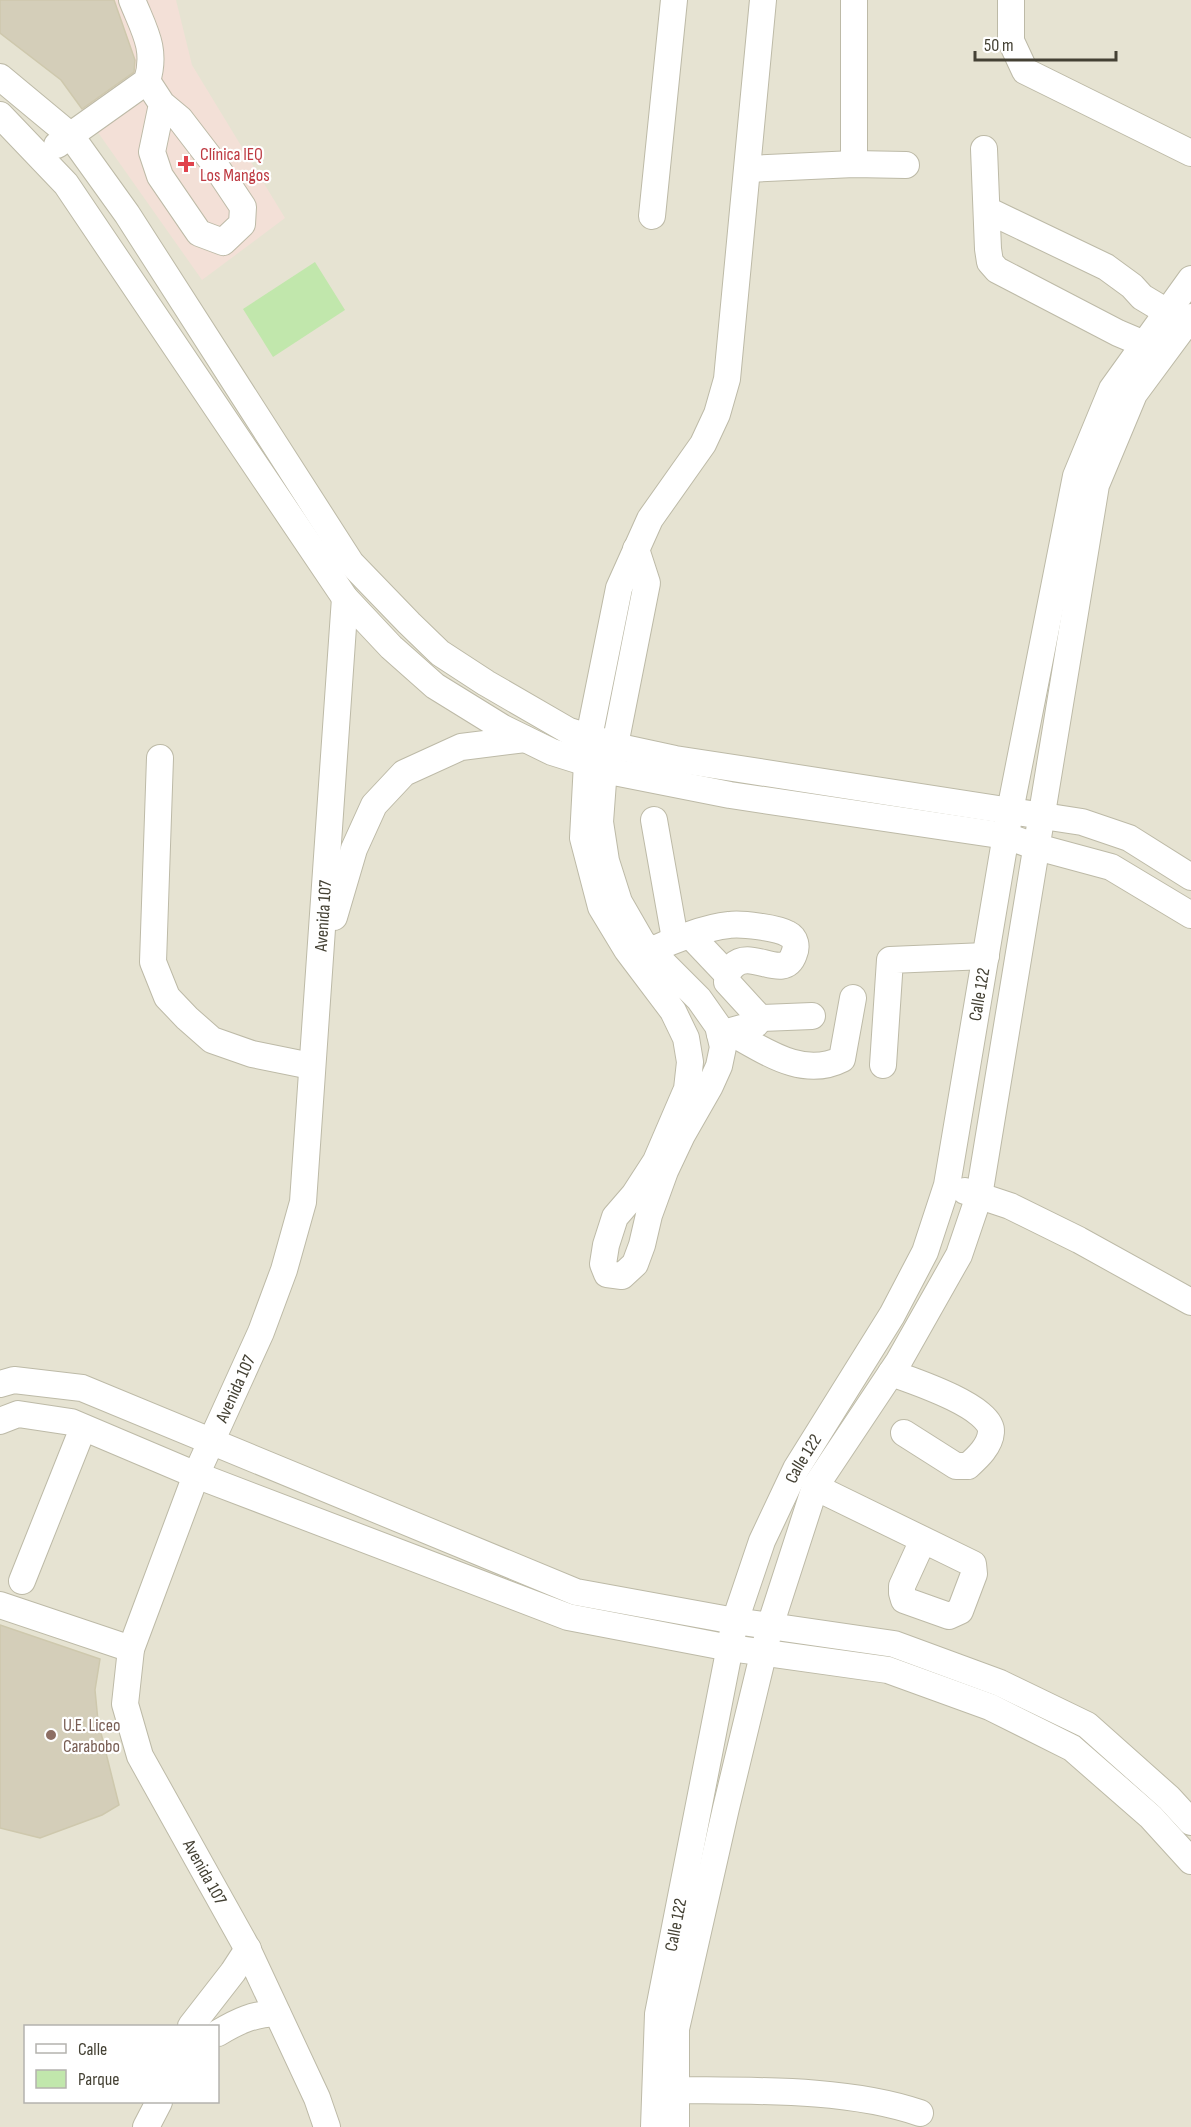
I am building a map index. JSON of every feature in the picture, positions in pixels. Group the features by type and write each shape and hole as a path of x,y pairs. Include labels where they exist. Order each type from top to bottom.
{"street":[{"path":"39,157 147,81 152,53 132,0"},
{"path":"652,216 674,0"},
{"path":"854,0 854,164"},
{"path":"1011,0 1011,41 1025,71 1191,153"},
{"path":"589,737 619,588 650,519 703,444 717,414 727,379 748,169 758,6"},
{"path":"0,77 71,136 127,214 351,563 440,653 486,683 569,731 615,746 675,759 1082,822 1129,838 1191,877"},
{"path":"147,81 162,104 180,118 243,207 242,224 223,242 199,234 160,176 152,152 162,104"},
{"path":"0,115 66,184 345,598 391,647 435,686 503,728 552,752 596,765 730,795 1006,836 1111,867 1191,915"},
{"path":"984,149 990,262 997,270 1118,333 1144,344"},
{"path":"748,169 854,164 906,165"},
{"path":"987,210 1106,267 1120,276 1142,297 1179,315 1191,279"},
{"name":"Calle 122","path":"654,2127 657,2014 735,1621 762,1541 796,1470 892,1315 925,1252 948,1185 1010,811 1076,476 1112,389 1144,344 1179,315"},
{"name":"Calle 122","path":"676,2127 676,2029 770,1626 815,1487 891,1373 959,1255 980,1196 1096,485 1134,394 1179,315"},
{"path":"615,746 647,583 636,549"},
{"name":"Avenida 107","path":"327,2127 317,2098 248,1949 140,1756 125,1704 131,1649 196,1475 261,1332 284,1270 303,1202 345,598"},
{"path":"320,963 354,849 374,806 381,797 404,773 461,747 525,739"},
{"path":"159,758 153,962 167,997 212,1040 252,1053 311,1066"},
{"path":"596,765 600,822 606,861 619,902 642,942 699,999 725,1033 798,1065 828,1066 842,1059 853,998"},
{"path":"596,765 583,838 601,907 627,950 673,1011 686,1038 690,1062 687,1089 656,1161 639,1208 664,1172 710,1086 719,1066 725,1033"},
{"path":"654,820 683,937 727,974"},
{"path":"650,951 683,937 730,924 788,933 793,937 796,948 793,958 783,966 777,967 745,959 735,964 727,974 727,982 760,1018 812,1016"},
{"path":"883,1065 890,960 986,956"},
{"path":"725,1033 756,1024 760,1018"},
{"path":"948,1185 1010,1206 1079,1240 1191,1302"},
{"path":"891,1373 944,1393 987,1419 992,1430 984,1449 968,1466 956,1466 904,1433"},
{"path":"0,1384 14,1380 82,1388 576,1592 735,1621 894,1644 1000,1683 1087,1725 1169,1798 1191,1821"},
{"path":"0,1420 18,1414 71,1422 196,1475 568,1617 730,1648 888,1670 990,1707 1072,1748 1151,1817 1191,1861"},
{"path":"22,1581 83,1428"},
{"path":"815,1487 923,1540"},
{"path":"0,1605 131,1649"},
{"path":"211,2025 233,1972 248,1949"},
{"path":"218,2025 259,2013 277,2013"},
{"path":"676,2090 781,2091 896,2105 920,2113"},
{"path":"135,2127 142,2103"},
{"path":"146,2127 158,2103"}],"shaded area":[{"path":"0,0 1191,0 1191,2127 0,2127"},
{"name":"Clínica IEQ Los Mangos","path":"0,0 176,0 192,65 285,218 202,280 61,80"}],"green space":[{"path":"315,262 345,310 273,357 243,309"}],"building":[{"path":"0,0 114,0 135,60 134,72 82,109 61,80 0,33"},
{"name":"U.E. Liceo Carabobo","path":"0,1625 100,1659 95,1690 98,1721 119,1805 102,1815 40,1838 0,1828"}],"place":[{"name":"Clínica IEQ Los Mangos","path":"186,164"},
{"name":"U.E. Liceo Carabobo","path":"51,1735"}]}
